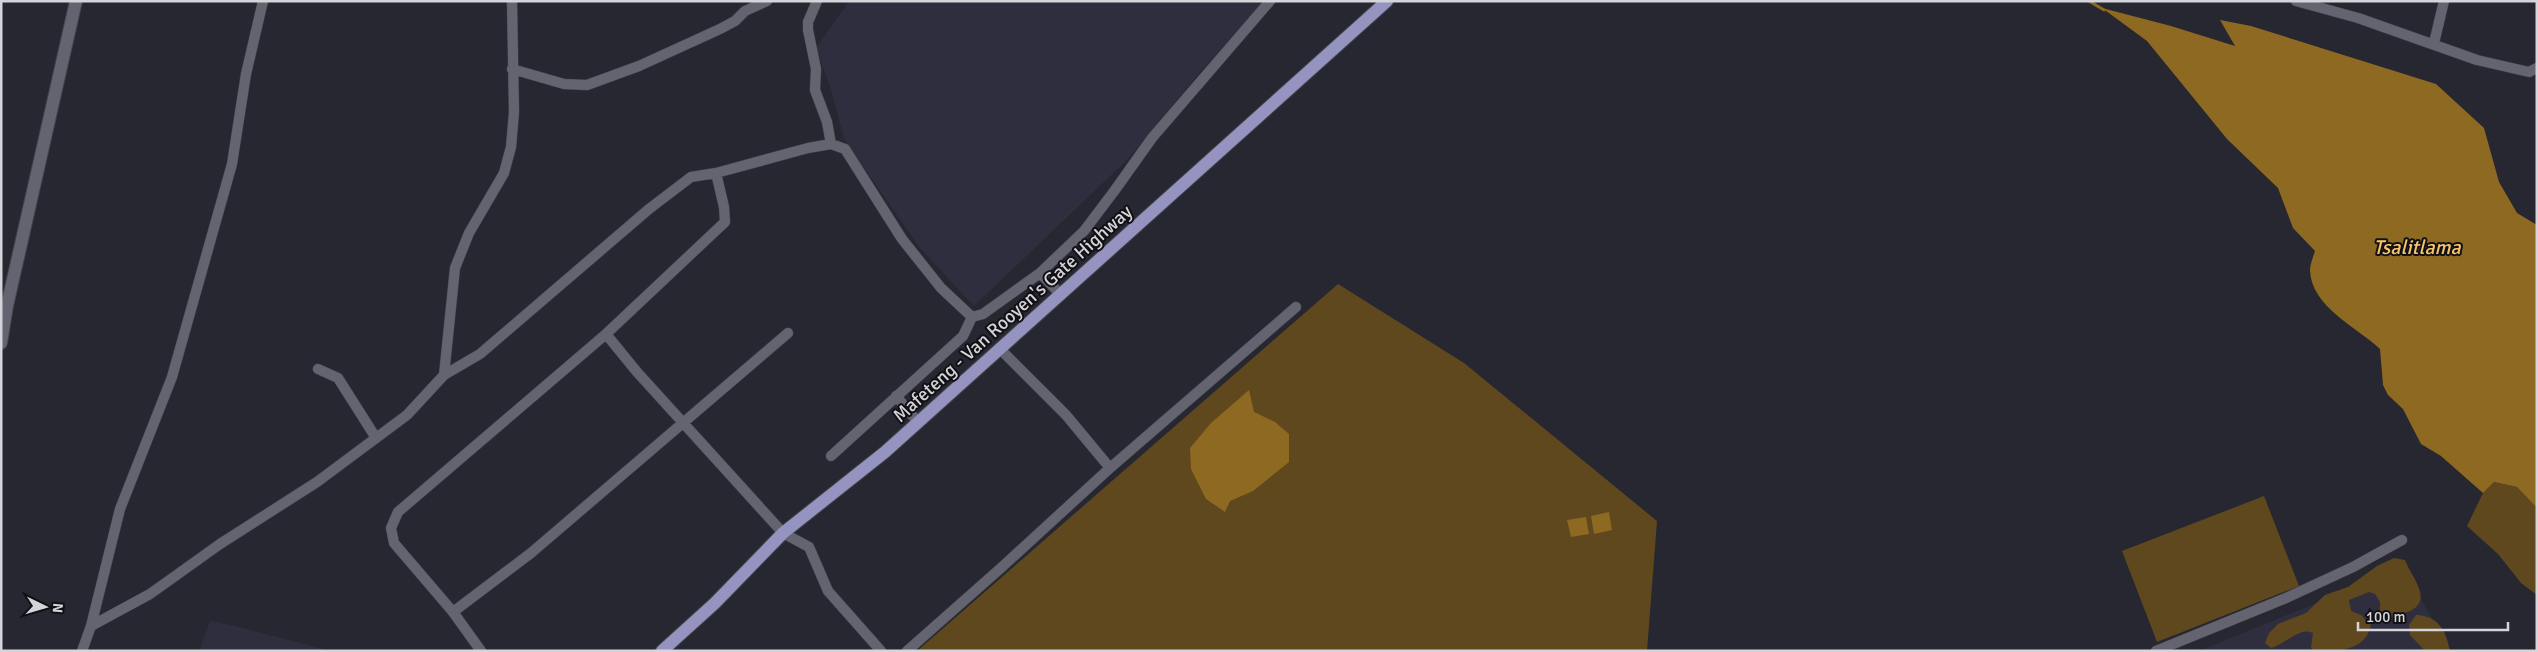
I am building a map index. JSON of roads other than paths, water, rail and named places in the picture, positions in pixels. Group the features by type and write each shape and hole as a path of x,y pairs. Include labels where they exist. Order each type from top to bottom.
{"main road":[{"name":"Mafeteng - Van Rooyen's Gate Highway","path":"662,651 715,603 783,533 885,452 1387,1"}],"street":[{"path":"1,344 7,306 76,1"},
{"path":"82,651 91,626 120,509 172,377 232,164 246,74 263,1"},
{"path":"444,374 455,268 469,232 504,173 512,147 514,112 512,1"},
{"path":"512,69 564,84 587,85 639,66 720,29 735,21 744,11 767,1"},
{"path":"817,1 808,22 809,38 816,69 815,90 827,122 831,144"},
{"path":"972,317 984,314 1040,273 1084,231 1116,190 1152,138 1270,1"},
{"path":"2296,1 2434,43 2477,60 2529,72 2537,68"},
{"path":"2434,43 2444,1"},
{"path":"91,626 150,594 220,544 317,482 407,415 444,374 480,354 691,176 716,173 808,148 831,144 845,149 902,239 941,288 972,317"},
{"path":"481,651 453,612 394,543 392,528 398,512 606,334 725,222 724,207 716,173"},
{"path":"1040,273 1061,295"},
{"path":"907,651 1002,568 1110,468 1296,307"},
{"path":"831,456 963,336 972,317"},
{"path":"453,612 531,553 788,333"},
{"path":"606,334 783,533 809,547 828,591 881,651"},
{"path":"999,348 1066,415 1110,468"},
{"path":"318,369 338,378 376,438"},
{"path":"896,396 918,422"},
{"path":"2156,651 2286,598 2353,567 2402,540"}],"water":[{"name":"Tsalitlama","path":"2102,8 2171,26 2235,46 2220,20 2251,26 2436,84 2484,128 2499,182 2517,213 2537,225 2537,505 2535,506 2517,487 2494,482 2483,493 2441,456 2421,444 2403,409 2388,395 2383,385 2380,349 2337,316 2318,295 2312,283 2310,270 2315,251 2293,228 2278,188 2227,139 2147,41"},
{"path":"1249,390 1254,412 1275,422 1289,434 1289,462 1253,491 1230,501 1225,512 1206,499 1191,469 1190,448 1211,423"},
{"path":"1609,512 1612,530 1594,534 1591,516"},
{"path":"1586,517 1589,534 1571,537 1567,520"}],"waterway":[{"path":"2089,1 2104,10"}]}
